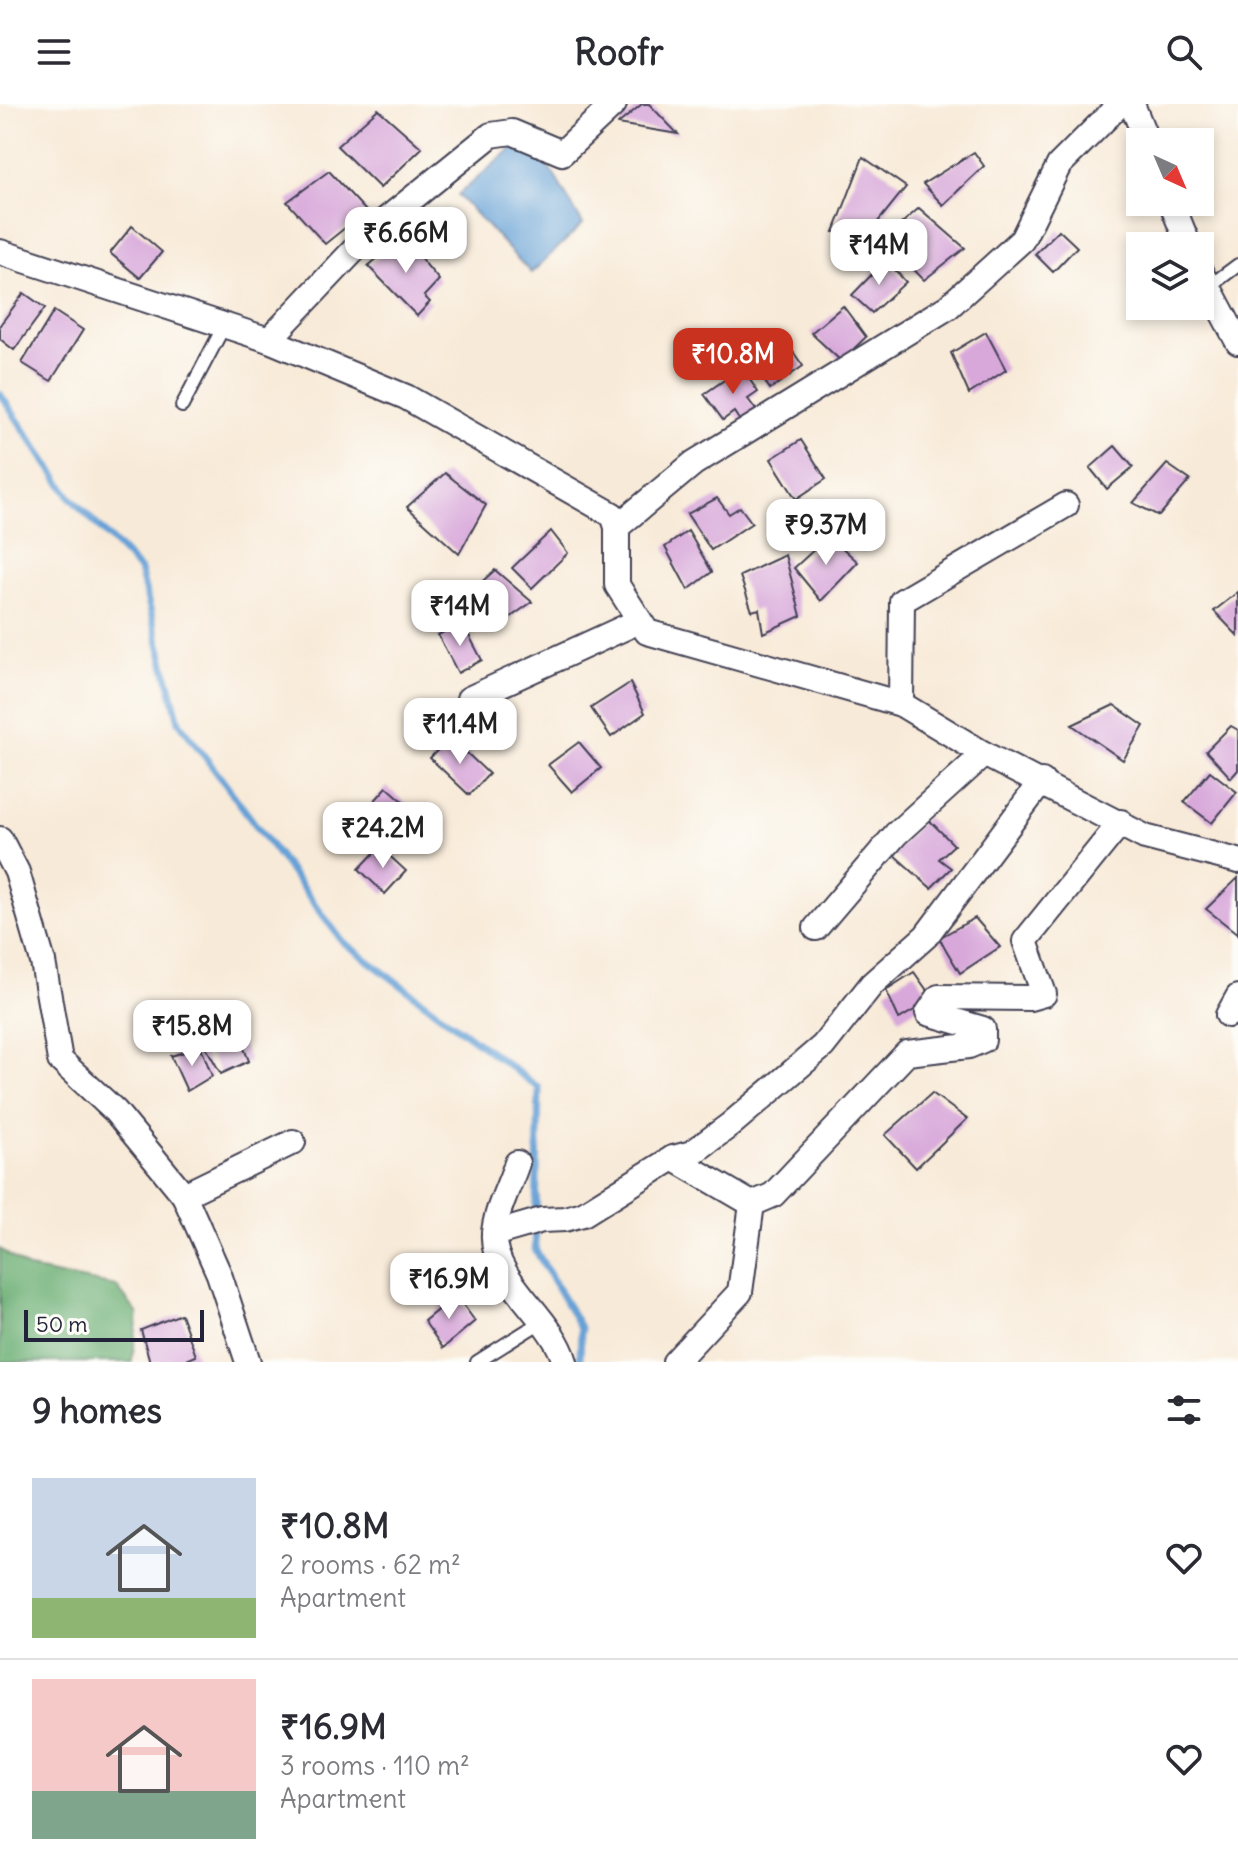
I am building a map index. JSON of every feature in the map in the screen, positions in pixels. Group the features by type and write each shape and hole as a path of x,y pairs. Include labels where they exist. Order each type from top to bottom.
{"street":[{"path":"269,340 372,231 491,135 512,132 562,153 614,104"},
{"path":"617,527 694,463 948,307 1022,240 1059,165 1120,104"},
{"path":"1132,104 1141,128"},
{"path":"0,252 269,340 406,397 613,515 617,527 617,585 647,632 901,704 984,754 1042,781 1145,837 1238,861"},
{"path":"1214,298 1238,342"},
{"path":"901,704 902,601 1066,505"},
{"path":"469,699 639,621"},
{"path":"816,928 896,834 984,754"},
{"path":"499,1234 542,1220 583,1214 673,1158 692,1153 823,1046 872,984 926,936 1042,781"},
{"path":"752,1204 773,1195 907,1053 969,1046 983,1040 983,1029 928,1013 939,997 1030,998 1044,994 1025,941 1121,822"},
{"path":"0,839 17,872 43,962 60,1060 115,1111 184,1195 219,1274 248,1362"},
{"path":"184,1195 293,1142"},
{"path":"673,1158 752,1204"},
{"path":"517,1163 499,1234 499,1261 508,1279 544,1320 565,1362"},
{"path":"675,1362 740,1292 752,1204"}],"lane":[{"path":"1214,275 1238,265"},
{"path":"182,406 224,326"},
{"path":"477,1362 544,1320"}],"green space":[{"path":"0,1249 29,1269 116,1286 138,1314 132,1362 0,1362"}],"water":[{"path":"524,138 553,173 583,224 531,273 458,195"}],"building":[{"path":"642,104 649,104 678,134 618,124"},
{"path":"378,109 422,148 380,188 337,146"},
{"path":"974,152 984,166 943,205 923,184"},
{"path":"863,157 906,187 869,233 834,232"},
{"path":"329,171 366,211 325,244 287,202"},
{"path":"919,208 965,248 924,280 884,239"},
{"path":"132,226 162,252 140,278 110,253"},
{"path":"1059,230 1077,247 1053,272 1035,254"},
{"path":"403,237 439,280 424,296 430,302 417,316 368,266"},
{"path":"886,260 906,282 872,313 852,295"},
{"path":"24,293 45,308 14,350 0,339 0,325"},
{"path":"843,306 866,337 841,361 811,333"},
{"path":"54,311 83,330 51,381 22,363"},
{"path":"986,332 1006,370 969,394 951,353"},
{"path":"780,333 803,366 770,389 747,356"},
{"path":"742,368 758,392 748,399 756,410 740,421 734,412 723,420 704,394"},
{"path":"801,440 826,479 796,499 771,459"},
{"path":"1115,446 1133,467 1107,489 1090,468"},
{"path":"1167,464 1190,480 1159,516 1133,503"},
{"path":"445,473 486,505 459,554 407,507"},
{"path":"717,498 729,514 740,507 752,523 711,550 687,514"},
{"path":"551,531 568,553 532,588 512,568"},
{"path":"688,531 712,572 688,590 665,547"},
{"path":"829,536 858,562 821,601 794,568"},
{"path":"785,555 801,616 763,633 759,609 752,611 740,576"},
{"path":"495,570 532,602 494,629 457,604"},
{"path":"1238,592 1238,636 1214,611"},
{"path":"462,622 482,660 458,673 438,635"},
{"path":"630,683 645,713 611,737 591,708"},
{"path":"1114,705 1144,726 1123,760 1072,725"},
{"path":"1231,726 1238,730 1238,770 1231,778 1206,751"},
{"path":"450,737 489,774 469,795 430,758"},
{"path":"579,742 601,768 572,792 548,765"},
{"path":"1210,771 1237,792 1212,823 1184,802"},
{"path":"387,787 412,809 404,819 409,823 399,834 394,830 384,841 359,818"},
{"path":"926,817 954,845 939,859 951,868 931,888 893,854"},
{"path":"380,847 406,871 385,894 359,869"},
{"path":"1238,878 1238,934 1206,909"},
{"path":"975,918 1000,947 960,973 939,938"},
{"path":"914,972 933,999 899,1019 886,990"},
{"path":"236,1028 249,1061 221,1074 203,1042"},
{"path":"201,1047 212,1076 187,1091 171,1056"},
{"path":"932,1093 967,1119 916,1168 885,1135"},
{"path":"456,1295 475,1321 443,1348 424,1321"},
{"path":"181,1314 196,1356 182,1362 150,1362 141,1330"}],"waterway":[{"path":"0,394 70,497 140,570 179,722 343,942 539,1088 536,1216"},
{"path":"536,1228 535,1249 581,1329 580,1362"}]}
